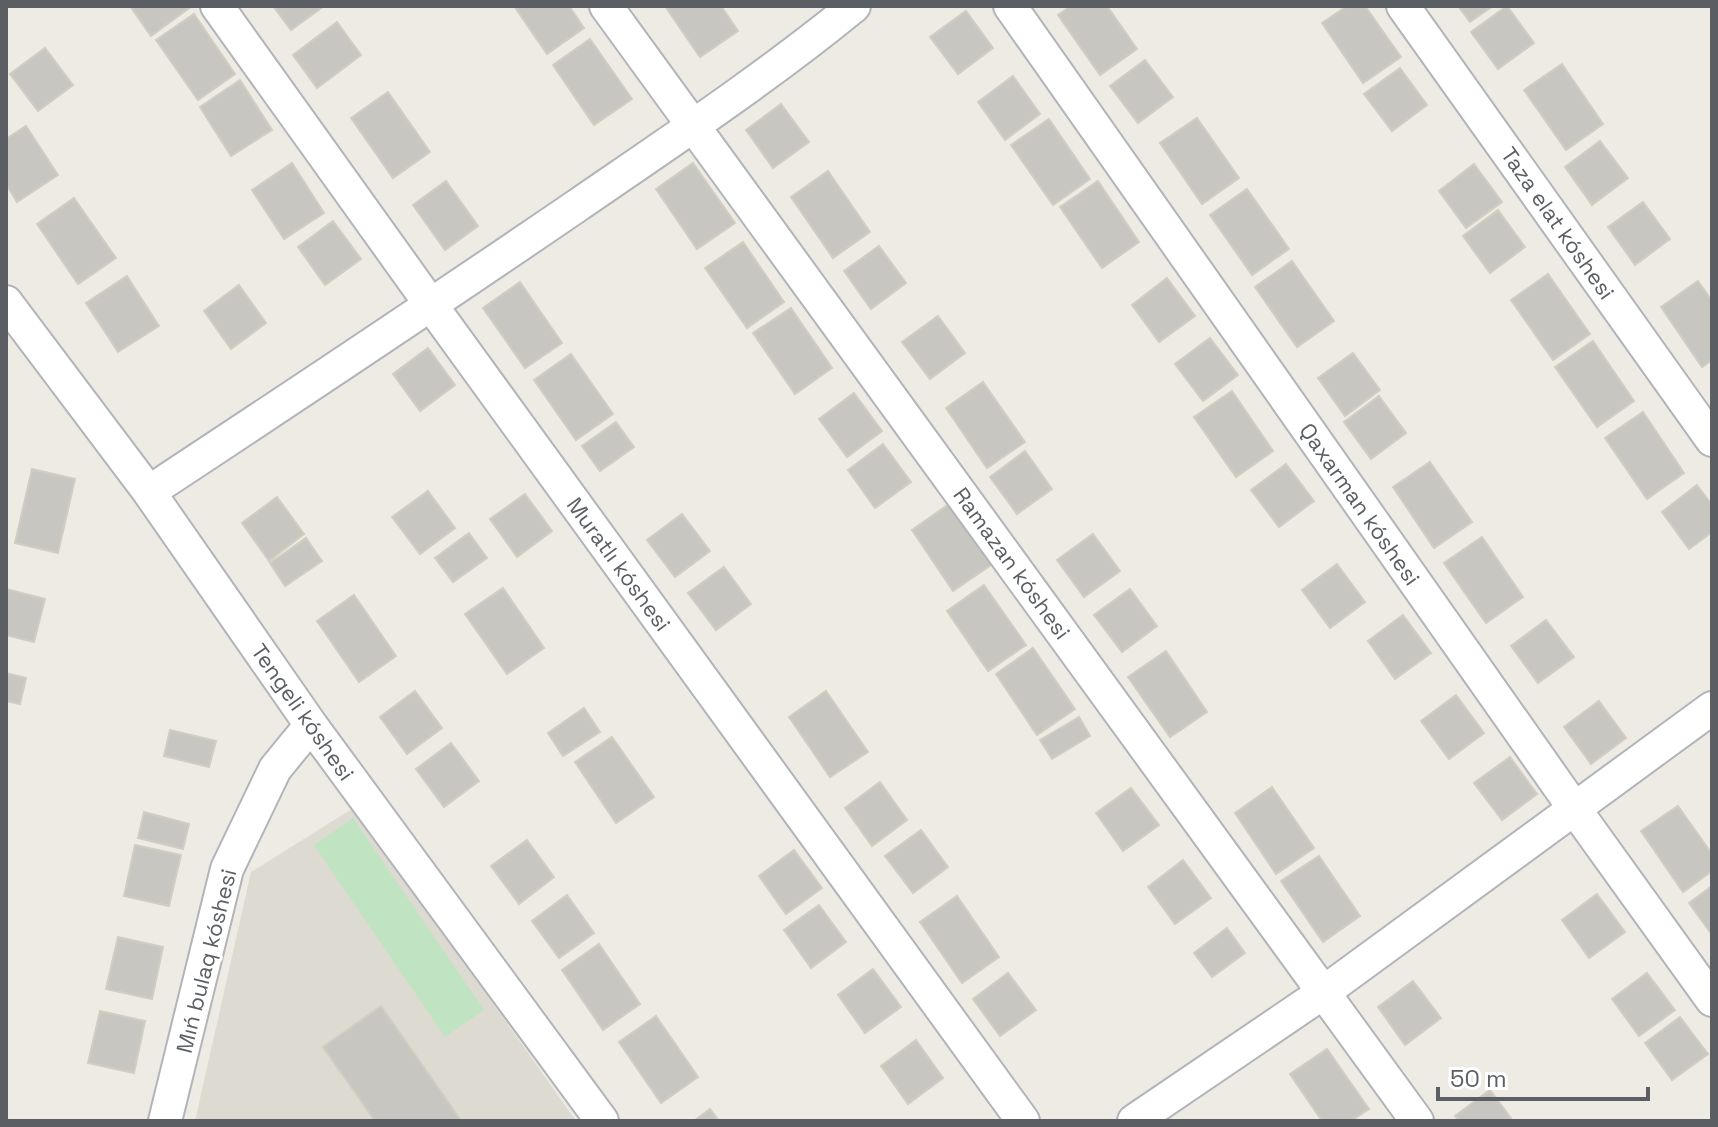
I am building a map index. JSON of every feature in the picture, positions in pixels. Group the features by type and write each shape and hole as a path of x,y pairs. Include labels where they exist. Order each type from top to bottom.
{"street":[{"name":"Muratlı kóshesi","path":"217,6 1023,1121"},
{"name":"Ramazan kóshesi","path":"606,6 1417,1121"},
{"path":"149,492 693,126 854,6"},
{"name":"Qaxarman kóshesi","path":"1010,6 1712,1000"},
{"name":"Taza elat kóshesi","path":"1403,6 1712,440"},
{"path":"6,349 10,308"},
{"name":"Tengeli kóshesi","path":"10,308 149,492 311,725 602,1121"},
{"path":"1134,1121 1324,992 1712,708"},
{"name":"Mıń bulaq kóshesi","path":"165,1121 227,869 275,769 311,725"}],"shaded area":[{"path":"355,807 576,1121 195,1121 251,872"}],"green space":[{"path":"353,818 484,1010 445,1037 314,845"}],"building":[{"path":"130,6 192,6 151,36"},
{"path":"273,6 324,6 291,30"},
{"path":"514,6 569,6 584,28 547,54"},
{"path":"665,6 721,6 738,31 700,57"},
{"path":"1071,6 1107,6 1137,49 1100,75 1058,15"},
{"path":"1347,6 1365,6 1401,57 1363,83 1322,23"},
{"path":"1458,6 1493,6 1470,22"},
{"path":"1507,6 1534,43 1498,69 1471,32"},
{"path":"966,11 993,48 958,74 930,37"},
{"path":"194,14 235,74 198,100 156,40"},
{"path":"337,22 361,55 317,88 293,55"},
{"path":"590,39 632,99 594,125 553,65"},
{"path":"45,48 73,85 38,111 10,74"},
{"path":"1145,60 1173,97 1138,123 1110,86"},
{"path":"1562,64 1603,124 1566,150 1524,90"},
{"path":"1400,68 1427,105 1392,131 1364,94"},
{"path":"1013,76 1040,114 1005,140 978,102"},
{"path":"240,80 272,130 231,156 200,107"},
{"path":"388,92 430,152 393,178 351,118"},
{"path":"781,104 809,142 773,168 746,130"},
{"path":"1197,118 1239,178 1202,204 1160,143"},
{"path":"1049,119 1090,179 1053,205 1011,145"},
{"path":"26,126 58,175 17,202 6,184 6,139"},
{"path":"1600,141 1628,178 1592,205 1565,167"},
{"path":"292,163 324,213 284,239 252,190"},
{"path":"693,163 735,223 697,249 656,189"},
{"path":"1474,164 1502,202 1466,228 1439,191"},
{"path":"828,171 870,232 833,258 791,197"},
{"path":"446,181 478,226 445,250 413,205"},
{"path":"1098,181 1139,242 1102,268 1060,207"},
{"path":"1247,189 1289,249 1252,275 1210,215"},
{"path":"74,198 116,258 78,284 37,224"},
{"path":"1643,202 1670,239 1635,265 1608,227"},
{"path":"1498,210 1525,247 1490,273 1463,236"},
{"path":"333,221 361,259 325,285 298,247"},
{"path":"743,242 784,302 747,328 705,268"},
{"path":"879,246 906,283 871,309 844,271"},
{"path":"1292,261 1334,321 1297,347 1255,287"},
{"path":"1548,274 1590,334 1553,360 1511,300"},
{"path":"127,276 159,326 118,352 86,303"},
{"path":"1167,278 1195,316 1159,342 1132,305"},
{"path":"1698,281 1712,301 1712,360 1702,367 1661,307"},
{"path":"520,282 562,343 525,368 483,308"},
{"path":"239,285 266,323 231,349 204,311"},
{"path":"791,308 832,368 795,394 753,333"},
{"path":"938,316 965,353 930,379 902,342"},
{"path":"1210,338 1238,375 1203,401 1175,364"},
{"path":"1593,341 1634,401 1597,427 1555,367"},
{"path":"428,348 455,385 420,411 393,374"},
{"path":"1353,353 1380,390 1345,416 1318,378"},
{"path":"571,354 613,414 576,440 534,380"},
{"path":"983,382 1025,442 987,468 946,408"},
{"path":"1232,391 1273,451 1236,477 1194,417"},
{"path":"854,393 882,431 847,457 819,419"},
{"path":"1379,396 1406,433 1371,459 1344,422"},
{"path":"1643,412 1684,473 1647,499 1605,438"},
{"path":"616,422 634,447 600,471 582,446"},
{"path":"883,444 911,482 875,508 848,470"},
{"path":"1025,451 1052,489 1017,514 990,477"},
{"path":"1430,462 1472,522 1434,548 1393,487"},
{"path":"1286,464 1314,501 1279,527 1251,490"},
{"path":"32,469 75,479 58,553 15,543"},
{"path":"1697,485 1712,505 1712,532 1689,549 1662,512"},
{"path":"428,491 455,528 420,554 392,517"},
{"path":"525,494 552,531 517,557 490,519"},
{"path":"277,497 304,534 269,561 242,523"},
{"path":"949,504 991,565 953,591 912,530"},
{"path":"682,514 710,551 675,577 647,540"},
{"path":"469,533 487,558 453,582 435,558"},
{"path":"1093,534 1120,571 1084,597 1057,560"},
{"path":"1482,537 1523,597 1486,623 1444,563"},
{"path":"306,538 322,561 285,586 270,563"},
{"path":"1337,564 1365,602 1330,628 1302,590"},
{"path":"724,567 751,604 716,630 688,593"},
{"path":"984,585 1026,645 988,671 947,611"},
{"path":"503,588 544,648 507,674 465,614"},
{"path":"6,589 45,599 34,642 6,635"},
{"path":"1130,589 1157,626 1122,652 1094,615"},
{"path":"354,595 396,656 359,682 317,621"},
{"path":"1403,615 1431,653 1395,679 1368,641"},
{"path":"1546,620 1574,657 1538,683 1511,646"},
{"path":"1033,648 1075,709 1037,735 996,674"},
{"path":"1166,651 1207,712 1170,737 1128,677"},
{"path":"6,673 26,678 20,704 6,701"},
{"path":"415,691 442,728 407,754 380,717"},
{"path":"826,691 868,752 830,777 789,717"},
{"path":"1456,695 1484,733 1449,759 1421,721"},
{"path":"1599,701 1626,738 1591,764 1564,727"},
{"path":"584,708 600,732 563,756 548,733"},
{"path":"1079,717 1090,736 1052,759 1040,740"},
{"path":"170,730 216,741 209,767 164,756"},
{"path":"612,737 654,797 616,823 575,762"},
{"path":"451,743 479,781 444,807 416,769"},
{"path":"1510,757 1537,794 1502,820 1474,783"},
{"path":"880,782 907,820 872,846 845,808"},
{"path":"1272,787 1314,848 1276,874 1235,813"},
{"path":"1131,788 1159,825 1123,851 1096,813"},
{"path":"1678,806 1712,854 1712,871 1683,892 1641,831"},
{"path":"144,812 189,824 183,849 138,838"},
{"path":"921,830 948,867 913,893 885,856"},
{"path":"527,840 554,877 519,904 491,866"},
{"path":"135,845 181,855 169,906 124,896"},
{"path":"794,850 822,888 786,914 759,876"},
{"path":"1319,856 1360,916 1323,942 1281,881"},
{"path":"1183,860 1211,898 1175,924 1148,887"},
{"path":"1712,886 1712,935 1689,903"},
{"path":"1597,894 1625,932 1589,958 1562,920"},
{"path":"567,895 594,933 559,958 532,921"},
{"path":"957,896 999,957 962,983 920,922"},
{"path":"819,905 846,942 811,968 784,930"},
{"path":"1227,928 1245,953 1212,977 1194,953"},
{"path":"118,937 163,947 152,999 106,989"},
{"path":"599,944 640,1004 603,1030 562,970"},
{"path":"873,969 901,1007 865,1033 838,995"},
{"path":"1008,973 1036,1010 1000,1036 973,999"},
{"path":"1647,973 1675,1010 1639,1036 1612,999"},
{"path":"1413,981 1441,1018 1405,1045 1378,1007"},
{"path":"381,1006 461,1121 375,1121 323,1047"},
{"path":"100,1011 145,1021 134,1073 88,1063"},
{"path":"656,1016 698,1077 661,1103 619,1042"},
{"path":"1680,1017 1708,1054 1672,1080 1645,1043"},
{"path":"916,1040 943,1078 908,1104 881,1066"},
{"path":"1327,1049 1369,1109 1351,1121 1322,1121 1290,1074"},
{"path":"1490,1090 1513,1121 1459,1121 1455,1116"},
{"path":"710,1109 719,1121 694,1121"}]}
